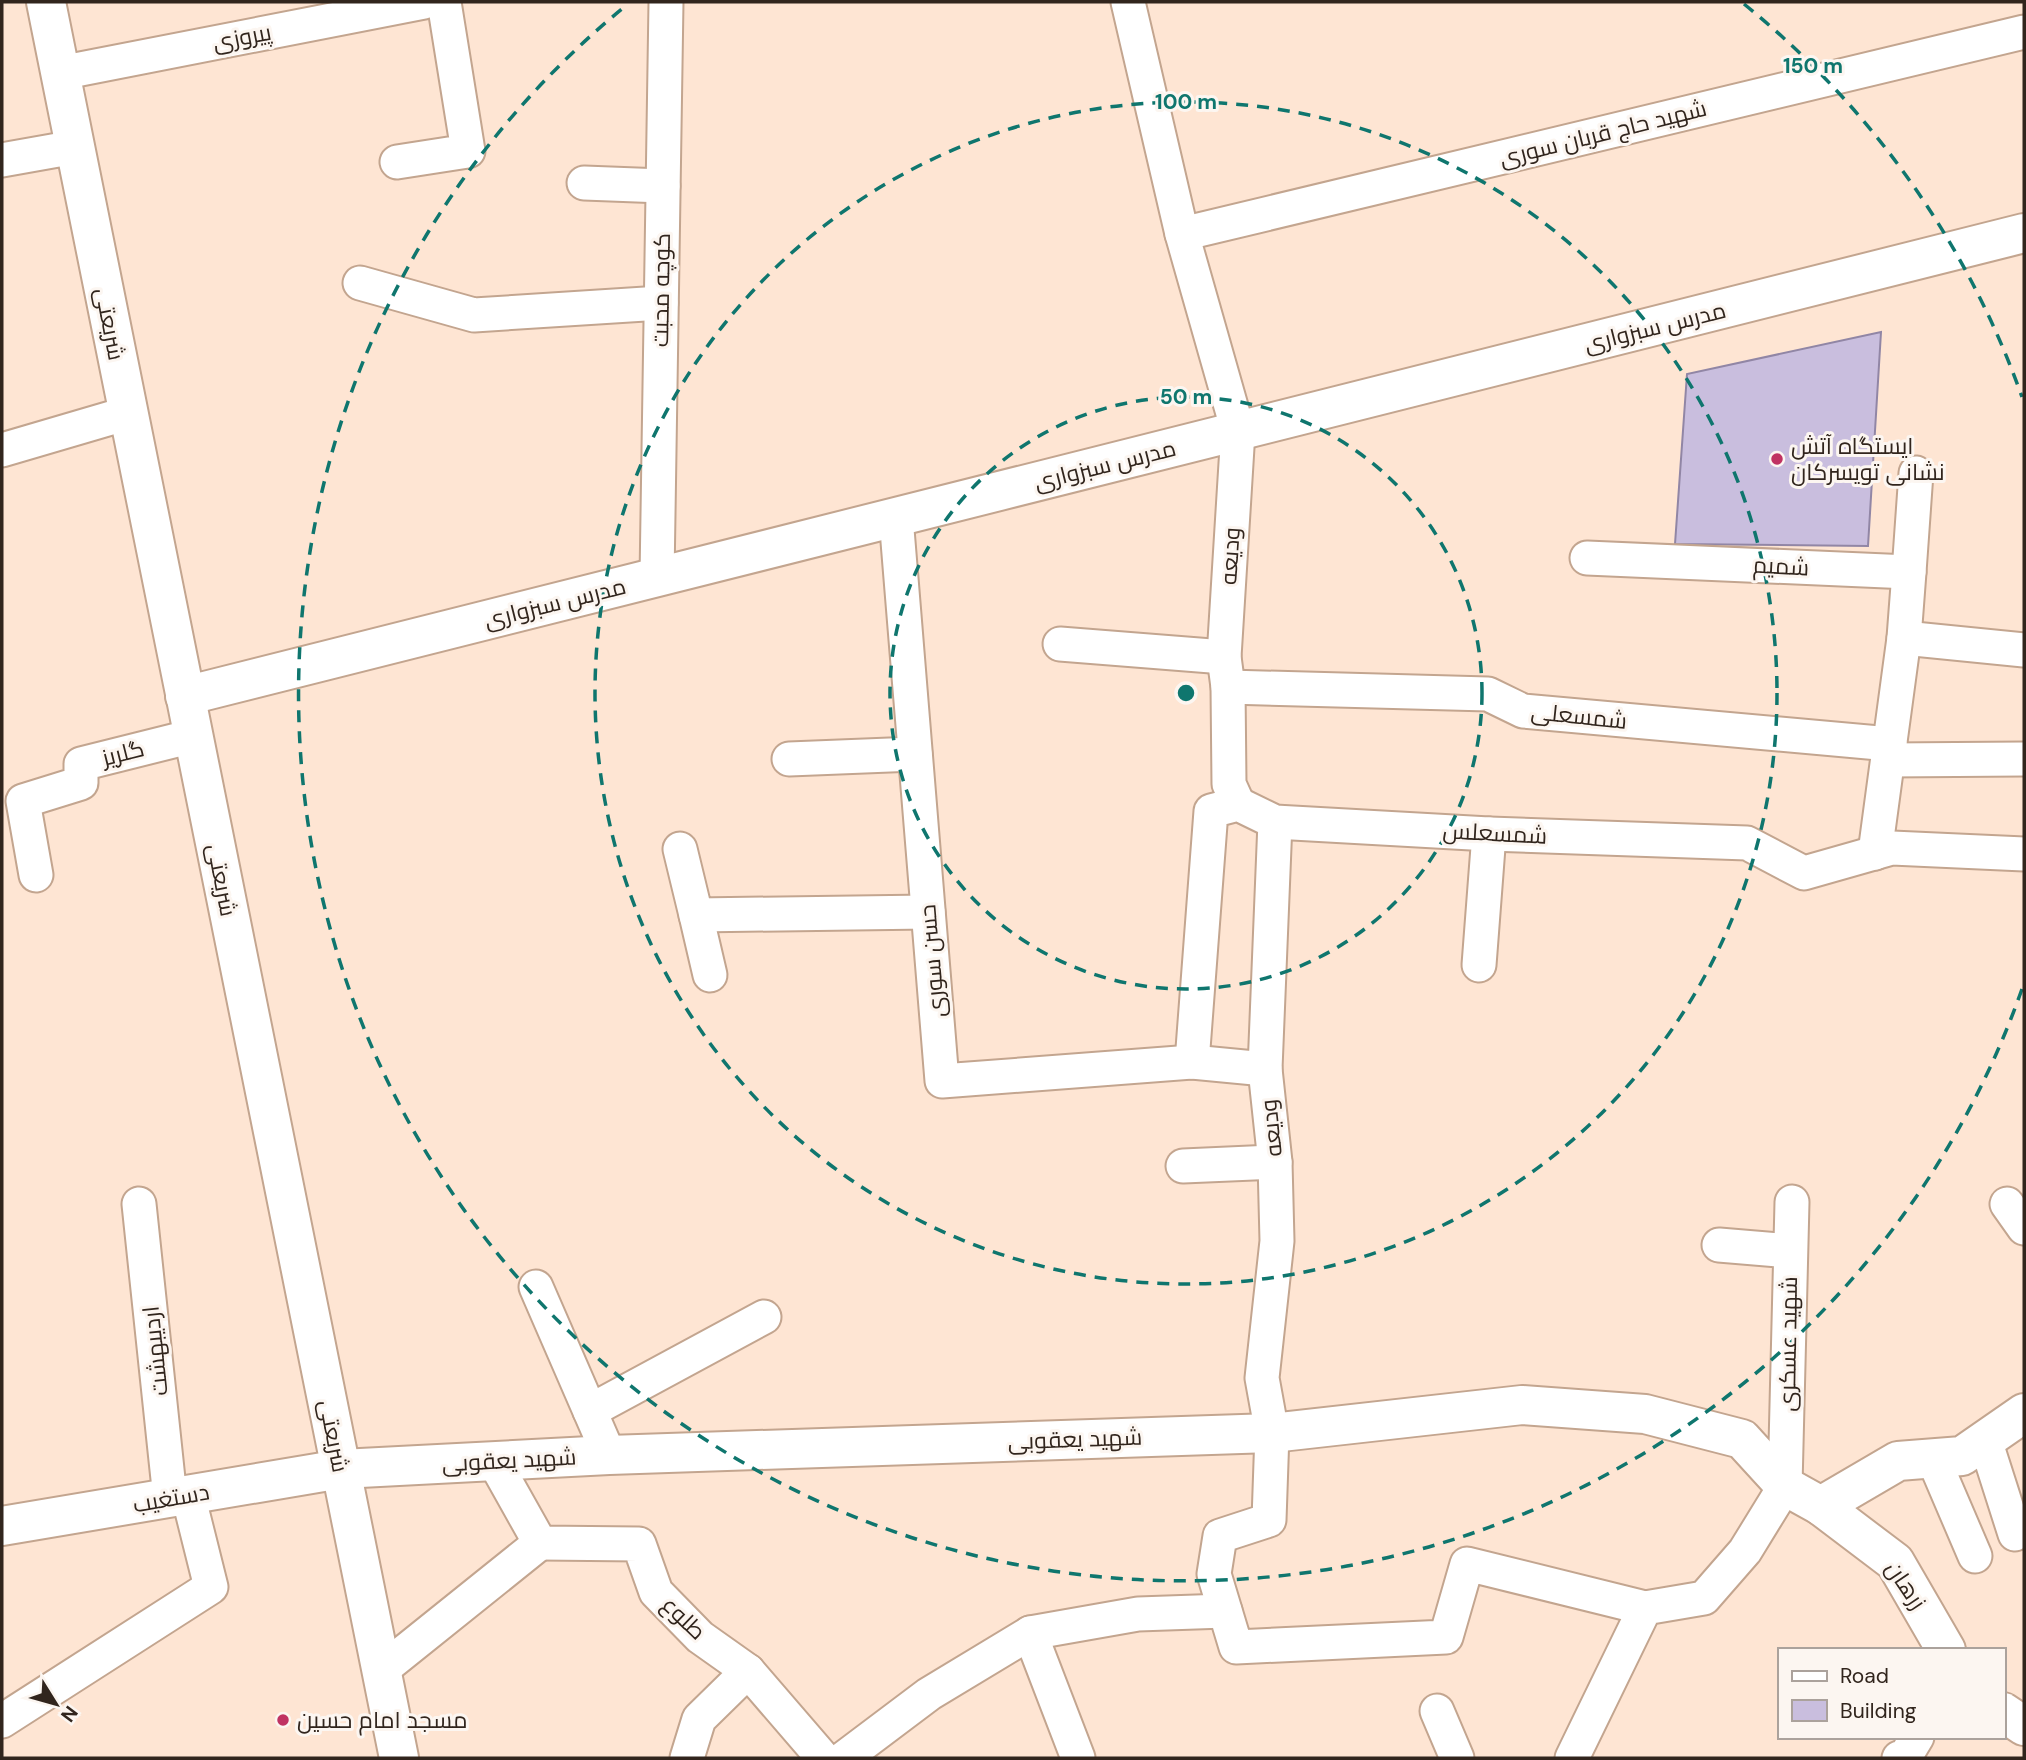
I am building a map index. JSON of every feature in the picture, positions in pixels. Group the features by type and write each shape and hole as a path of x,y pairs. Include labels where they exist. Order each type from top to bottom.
{"main road":[{"name":"شریعتی","path":"46,2 383,1669 396,1757"},
{"name":"مدرس سبزواری","path":"185,696 2024,233"},
{"name":"شهید یعقوبی","path":"341,1469 609,1454 1272,1433 1522,1405 1645,1415 1742,1439 1785,1486"},
{"path":"1821,1506 1898,1461 1962,1456 2024,1413"},
{"name":"دستغیب","path":"2,1526 341,1469"},
{"name":"زرهان","path":"1785,1486 1821,1506 1895,1562 1945,1648"},
{"path":"2005,1713 2024,1726"}],"street":[{"name":"پیروزی","path":"60,73 424,2"},
{"path":"397,162 468,150 444,2"},
{"name":"کوچه محبت","path":"657,578 666,2"},
{"name":"ودیعه","path":"1128,2 1182,234 1238,432 1226,672 1229,784 1238,804"},
{"name":"شهید حاج قربان سوری","path":"1182,234 2024,32"},
{"path":"2,160 75,147"},
{"path":"584,183 663,186"},
{"path":"359,283 474,315 661,303"},
{"path":"2,450 128,412"},
{"path":"1875,853 1904,638 1916,473"},
{"name":"حسن سوری","path":"896,517 942,1081 1192,1062 1265,1069"},
{"name":"شمیم","path":"1587,558 1909,572"},
{"path":"1904,638 2024,650"},
{"name":"شمسعلی","path":"1060,644 1226,672 1488,694 1523,712 1889,752 2024,759"},
{"name":"گلریز","path":"36,875 23,801 81,783 81,764 193,736"},
{"path":"789,759 915,754"},
{"path":"1192,1062 1211,811 1238,804"},
{"name":"شمسعلس","path":"1238,804 1275,822 1489,834 1747,843 1804,873 1892,848 2024,854"},
{"name":"ودیعه","path":"1225,1611 1214,1574 1220,1535 1269,1520 1272,1433 1262,1378 1277,1241 1275,1162 1265,1069 1275,822"},
{"path":"1479,965 1489,834"},
{"path":"680,849 710,975"},
{"path":"696,915 928,912"},
{"path":"1183,1166 1275,1162"},
{"name":"شهید عسکری","path":"1785,1486 1792,1202"},
{"name":"اردیبهشت","path":"2,1721 211,1587 179,1496 139,1204"},
{"path":"1718,1245 1790,1251"},
{"path":"536,1287 609,1454"},
{"path":"590,1411 764,1317"},
{"path":"1985,1440 2015,1534"},
{"path":"1933,1458 1975,1556"},
{"path":"383,1669 540,1543 494,1461"},
{"path":"844,1758 929,1694 1030,1633 1138,1614 1225,1611 1236,1647 1446,1637 1467,1564 1645,1608 1704,1598 1745,1550 1785,1486"},
{"name":"طلوع","path":"540,1543 639,1544 656,1592 700,1637 748,1671 823,1758"},
{"path":"1572,1758 1645,1608"},
{"path":"1030,1633 1078,1758"},
{"path":"687,1758 699,1719 748,1671"},
{"path":"1437,1711 1457,1758"},
{"path":"1899,1758 1905,1757 1916,1739"}],"building":[{"name":"ایستگاه آتش نشانی تویسرکان","path":"1881,332 1868,546 1675,544 1687,374"}],"place":[{"name":"ایستگاه آتش نشانی تویسرکان","path":"1777,459"},
{"name":"مسجد امام حسین","path":"283,1720"}]}
